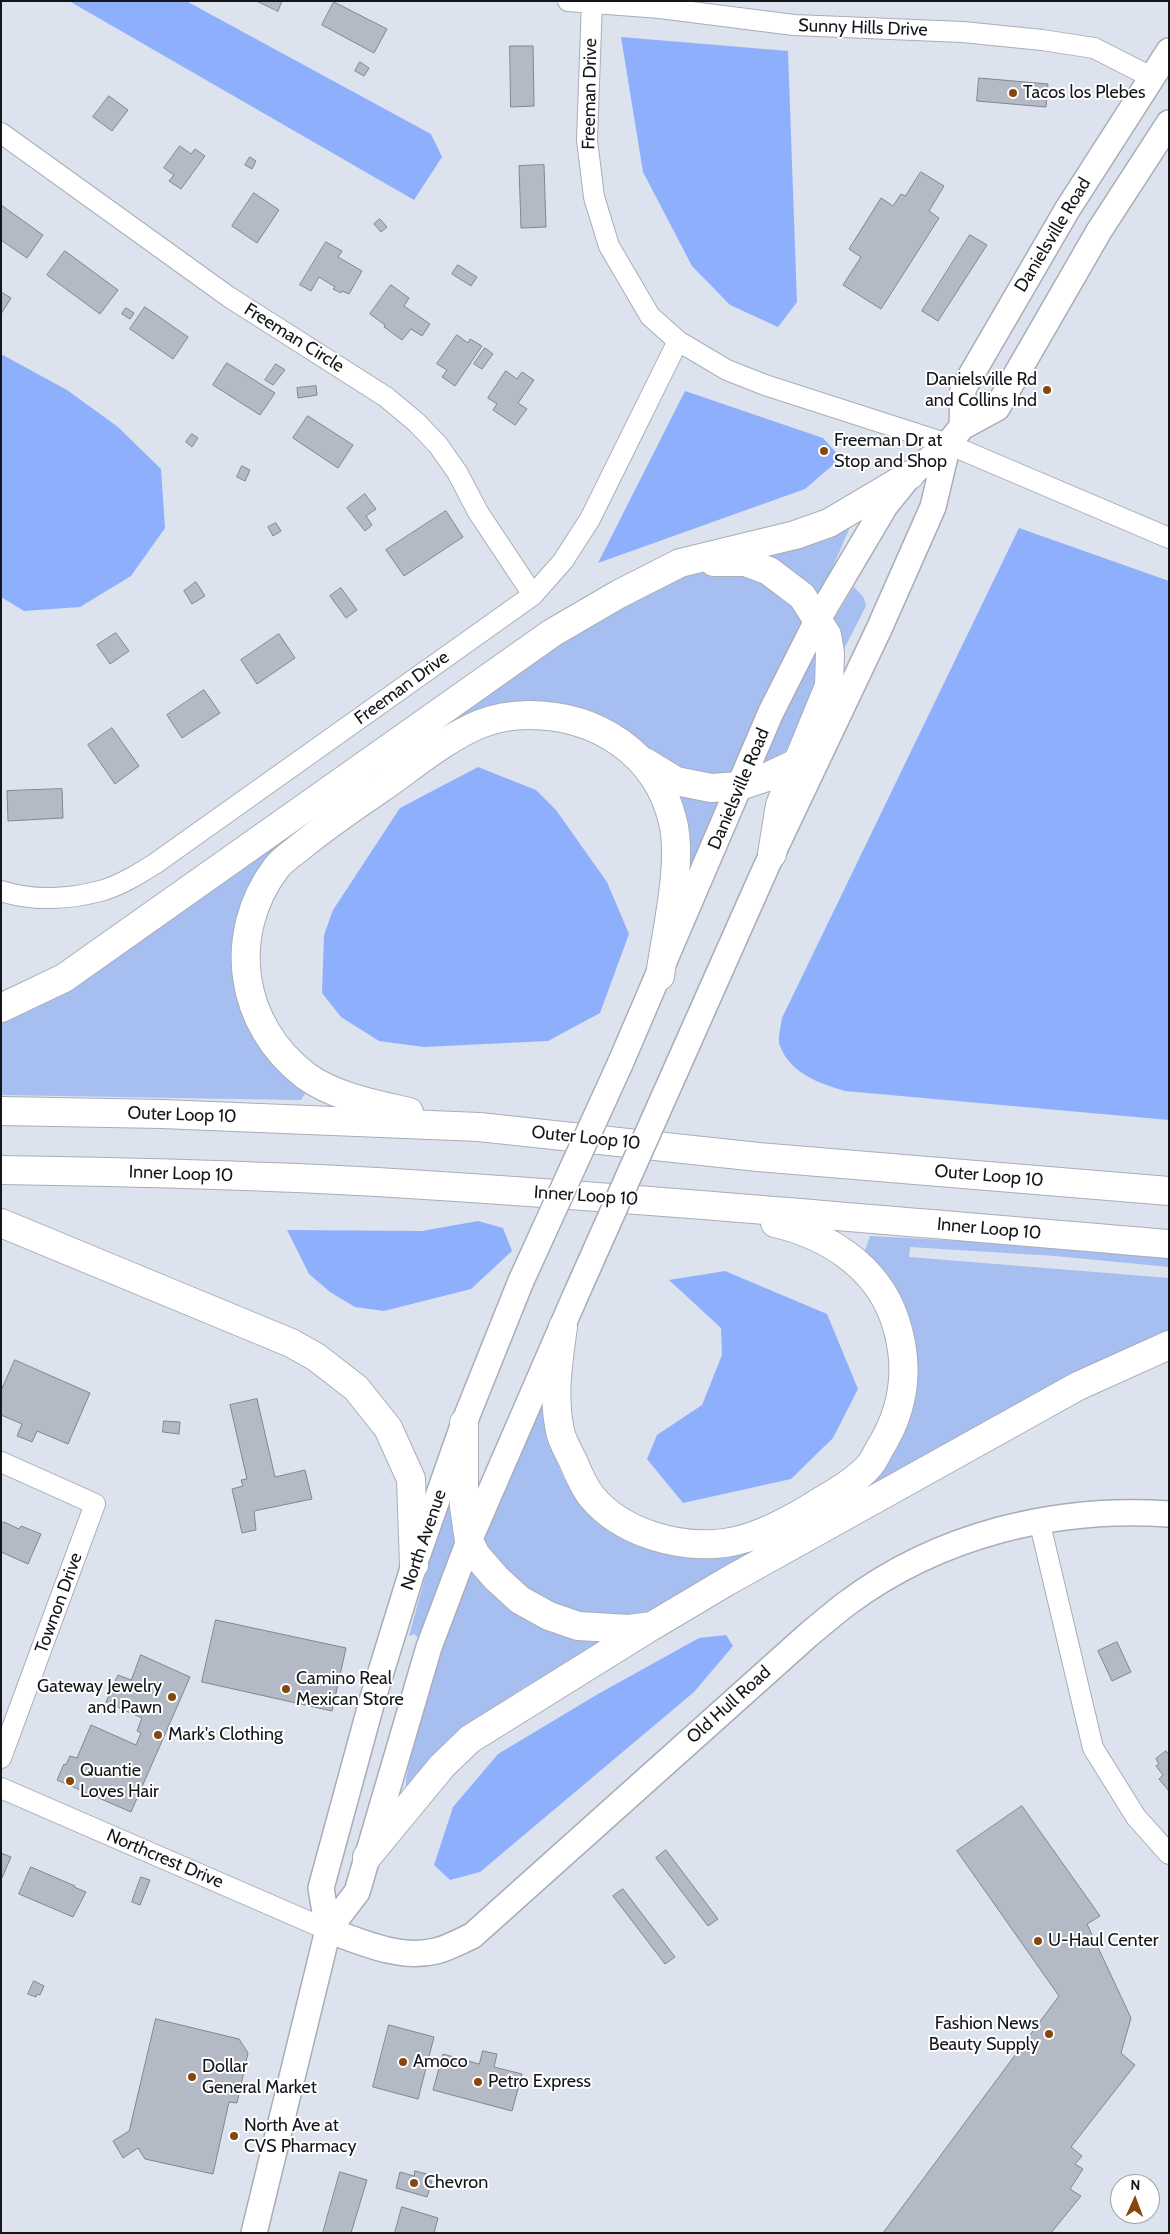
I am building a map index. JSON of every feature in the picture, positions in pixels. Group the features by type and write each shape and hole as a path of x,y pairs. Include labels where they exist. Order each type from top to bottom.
{"highway":[{"path":"1,1008 64,978 552,633 619,594 680,563 795,535 829,523 910,475"},
{"path":"680,563 745,562 768,571 802,596 827,635 830,652 829,686 809,757 780,805 772,854"},
{"path":"479,1127 354,1098 327,1088 307,1077 287,1059 258,1018 250,996 246,976 247,935 262,889 278,865 312,837 453,738 481,723 502,717 523,715 550,715 570,719 593,727 617,739 635,756 648,770 662,794 673,821 676,843 675,869 660,976"},
{"path":"635,756 676,782 711,788 740,786 766,777 809,757"},
{"name":"Outer Loop 10","path":"1,1111 162,1114 479,1127 758,1157 1169,1191"},
{"name":"Inner Loop 10","path":"1,1170 157,1172 364,1181 688,1204 1169,1244"},
{"path":"563,1327 557,1366 556,1403 562,1437 579,1476 591,1496 608,1513 652,1536 697,1545 726,1543 754,1535 805,1512 845,1487 870,1465 890,1433 900,1406 905,1371 901,1338 891,1309 876,1284 857,1262 830,1243 801,1229 688,1204"},
{"path":"1,1223 291,1343 316,1357 356,1388 388,1428 411,1479 414,1565"},
{"path":"367,1857 442,1766 470,1739 726,1582 1078,1386 1169,1345"},
{"path":"464,1423 464,1506 469,1541 476,1555 496,1578 520,1600 549,1616 578,1626 629,1629 652,1626"}],"main road":[{"name":"Danielsville Road","path":"809,757 879,629 933,507 955,436 963,390 1067,210 1169,51"},
{"name":"Danielsville Road","path":"575,1164 660,976 771,712 818,619 885,506 910,475 955,436 997,408 1099,231 1169,123"},
{"name":"North Avenue","path":"328,1930 357,1892 429,1647 469,1541 574,1299 772,854"},
{"name":"North Avenue","path":"254,2233 328,1930 321,1888 372,1701 414,1565 464,1423 521,1281 575,1164"},
{"name":"Old Hull Road","path":"328,1930 387,1949 418,1953 446,1948 472,1936 770,1668 846,1604 888,1577 931,1554 990,1532 1039,1520 1127,1512 1169,1514"}],"street":[{"name":"Sunny Hills Drive","path":"568,1 660,8 794,25 963,32 1042,40 1094,48 1151,77"},
{"name":"Freeman Drive","path":"591,2 587,140 594,197 609,246 650,316 678,341 727,370 765,385 955,436 1169,538"},
{"name":"Freeman Circle","path":"1,133 229,297 386,397 416,422 438,445 457,472 478,512 533,595"},
{"name":"Freeman Drive","path":"6,893 45,898 77,896 106,889 139,873 156,863 533,595 562,561 590,519 678,341"},
{"name":"Townon Drive","path":"1,1462 95,1504 1,1758"},
{"path":"1039,1520 1093,1748 1136,1817 1169,1854"},
{"name":"Northcrest Drive","path":"1,1788 328,1930"}],"shaded area":[{"path":"69,1 186,1 431,134 442,157 414,200"},
{"path":"621,37 788,51 797,302 778,327 730,305 692,266 643,172"},
{"path":"1,354 67,390 118,427 161,469 165,528 131,576 80,607 24,611 1,597"},
{"path":"685,391 823,438 841,458 805,489 598,563"},
{"path":"851,525 819,598 748,555"},
{"path":"1019,528 1169,581 1169,1120 845,1091 825,1085 807,1076 791,1064 779,1043 782,1018"},
{"path":"698,570 754,574 808,618 731,777 700,779 530,706 303,832 236,952 308,1089 301,1100 1,1095 1,1020 557,642 661,584"},
{"path":"854,587 864,598 866,606 843,651 830,626"},
{"path":"817,654 820,679 794,745 764,764 763,759 814,655"},
{"path":"478,767 536,790 556,810 607,882 629,934 600,1013 548,1041 424,1047 379,1041 341,1017 322,993 324,935 333,910 400,808"},
{"path":"677,793 723,797 681,894"},
{"path":"478,1221 503,1228 512,1251 471,1289 384,1311 355,1307 330,1292 309,1274 287,1230 422,1231"},
{"path":"870,1236 999,1243 1169,1258 1169,1267 1055,1256 910,1247 909,1257 1169,1278 1169,1337 647,1615 593,1620 522,1593 481,1539 546,1395 554,1449 559,1467 571,1489 585,1509 603,1525 645,1547 668,1553 692,1556 717,1556 827,1507 910,1399 864,1253"},
{"path":"725,1271 827,1314 858,1389 833,1438 791,1479 683,1503 647,1459 657,1435 702,1405 722,1355 721,1328 669,1280"},
{"path":"453,1489 459,1534 419,1638 414,1634 409,1636 439,1526"},
{"path":"472,1561 607,1641 523,1688 483,1715 408,1787 406,1786 406,1779 425,1687"},
{"path":"726,1635 733,1646 694,1692 480,1872 450,1880 434,1865 453,1807 498,1754 598,1694 699,1638"}],"building":[{"path":"257,1 282,1 278,11"},
{"path":"334,2 387,29 374,53 322,25"},
{"path":"510,46 533,46 534,106 511,107"},
{"path":"360,62 369,68 364,76 355,71"},
{"name":"Tacos los Plebes","path":"979,78 1048,84 1046,107 977,101"},
{"path":"109,96 128,110 112,131 93,117"},
{"path":"180,146 191,154 195,149 205,156 181,189 169,181 174,175 164,168"},
{"path":"250,157 256,161 252,169 245,165"},
{"path":"544,165 546,227 521,228 519,166"},
{"path":"921,172 944,186 929,211 939,218 881,309 843,285 861,257 849,249 881,198 893,206 901,194 905,196"},
{"path":"254,193 279,210 257,243 232,226"},
{"path":"1,205 43,235 27,258 1,240"},
{"path":"380,219 387,227 381,232 374,224"},
{"path":"970,235 987,245 938,321 922,311"},
{"path":"326,242 342,251 338,257 362,271 349,294 333,289 335,287 319,277 311,291 300,285"},
{"path":"65,251 118,290 100,314 47,275"},
{"path":"458,265 477,277 471,286 452,274"},
{"path":"391,285 409,298 404,306 430,324 422,336 411,329 402,340 370,314"},
{"path":"1,292 11,298 1,314"},
{"path":"145,307 188,337 173,359 130,329"},
{"path":"126,308 134,313 130,319 122,314"},
{"path":"457,335 468,343 470,339 482,346 455,386 442,377 447,370 437,364"},
{"path":"485,348 493,354 482,369 474,364"},
{"path":"227,363 275,393 260,415 213,385"},
{"path":"276,364 285,370 273,385 265,380"},
{"path":"506,371 517,379 522,372 534,380 518,403 527,409 515,425 493,410 497,404 488,398"},
{"path":"316,386 317,395 298,398 297,388"},
{"path":"308,416 353,445 338,468 293,438"},
{"path":"192,434 198,438 192,447 186,442"},
{"path":"242,466 250,470 245,481 237,477"},
{"path":"365,494 376,509 366,516 372,525 365,531 347,508"},
{"path":"446,511 463,537 404,576 386,550"},
{"path":"276,523 281,531 273,536 268,527"},
{"path":"196,582 205,596 192,604 184,591"},
{"path":"341,588 357,610 346,618 330,596"},
{"path":"116,633 129,651 110,664 97,645"},
{"path":"279,634 295,658 257,684 241,660"},
{"path":"204,690 220,713 182,738 167,715"},
{"path":"112,728 139,766 115,784 88,745"},
{"path":"62,789 63,818 8,821 7,791"},
{"path":"15,1360 90,1393 68,1444 37,1431 32,1442 17,1436 22,1424 1,1415 1,1391"},
{"path":"257,1399 275,1477 305,1470 312,1499 254,1511 256,1530 242,1533 232,1489 243,1486 241,1480 247,1479 230,1405"},
{"path":"164,1421 180,1422 179,1434 163,1432"},
{"path":"4,1522 19,1529 21,1526 41,1534 28,1564 1,1552 1,1524"},
{"path":"216,1620 346,1648 332,1711 202,1682"},
{"path":"1117,1642 1131,1672 1112,1681 1098,1651"},
{"path":"141,1655 190,1677 131,1812 57,1780 70,1756 77,1758 91,1725 136,1745 141,1733 137,1731 142,1718 106,1702 118,1675 131,1680"},
{"path":"1166,1751 1169,1755 1169,1791 1159,1779 1163,1775 1156,1766 1159,1764 1156,1759"},
{"path":"1022,1806 1100,1916 1087,1924 1131,2018 1121,2053 1135,2065 1071,2147 1082,2156 1075,2164 1083,2169 1070,2189 1081,2196 1051,2233 883,2233 1059,1996 957,1851"},
{"path":"666,1850 718,1919 708,1926 656,1858"},
{"path":"1,1853 11,1857 1,1880"},
{"path":"31,1867 86,1892 73,1917 19,1894"},
{"path":"141,1877 150,1880 140,1905 132,1902"},
{"path":"623,1889 675,1957 665,1964 613,1896"},
{"path":"34,1981 44,1986 40,1995 37,1994 36,1997 28,1994"},
{"name":"Dollar General Market","path":"156,2019 239,2039 248,2053 237,2103 229,2102 213,2174 145,2159 138,2148 123,2158 113,2141 129,2131"},
{"name":"Amoco","path":"389,2025 434,2037 418,2099 373,2087"},
{"name":"Petro Express","path":"483,2051 497,2054 494,2067 522,2074 512,2111 433,2090 443,2054 479,2064"},
{"name":"Chevron","path":"415,2171 427,2174 426,2180 432,2181 427,2197 396,2188 400,2172 414,2176"},
{"path":"340,2172 367,2180 351,2233 323,2233"},
{"path":"402,2207 438,2218 434,2233 395,2233"}],"place":[{"name":"Tacos los Plebes","path":"1013,93"},
{"name":"Danielsville Rd and Collins Ind","path":"1047,390"},
{"name":"Freeman Dr at Stop and Shop","path":"824,451"},
{"name":"Camino Real Mexican Store","path":"286,1689"},
{"name":"Gateway Jewelry and Pawn","path":"172,1697"},
{"name":"Mark's Clothing","path":"158,1735"},
{"name":"Quantie Loves Hair","path":"70,1781"},
{"name":"U-Haul Center","path":"1038,1941"},
{"name":"Fashion News Beauty Supply","path":"1049,2034"},
{"name":"Amoco","path":"403,2062"},
{"name":"Dollar General Market","path":"192,2077"},
{"name":"Petro Express","path":"478,2082"},
{"name":"North Ave at CVS Pharmacy","path":"234,2136"},
{"name":"Chevron","path":"414,2183"}]}
